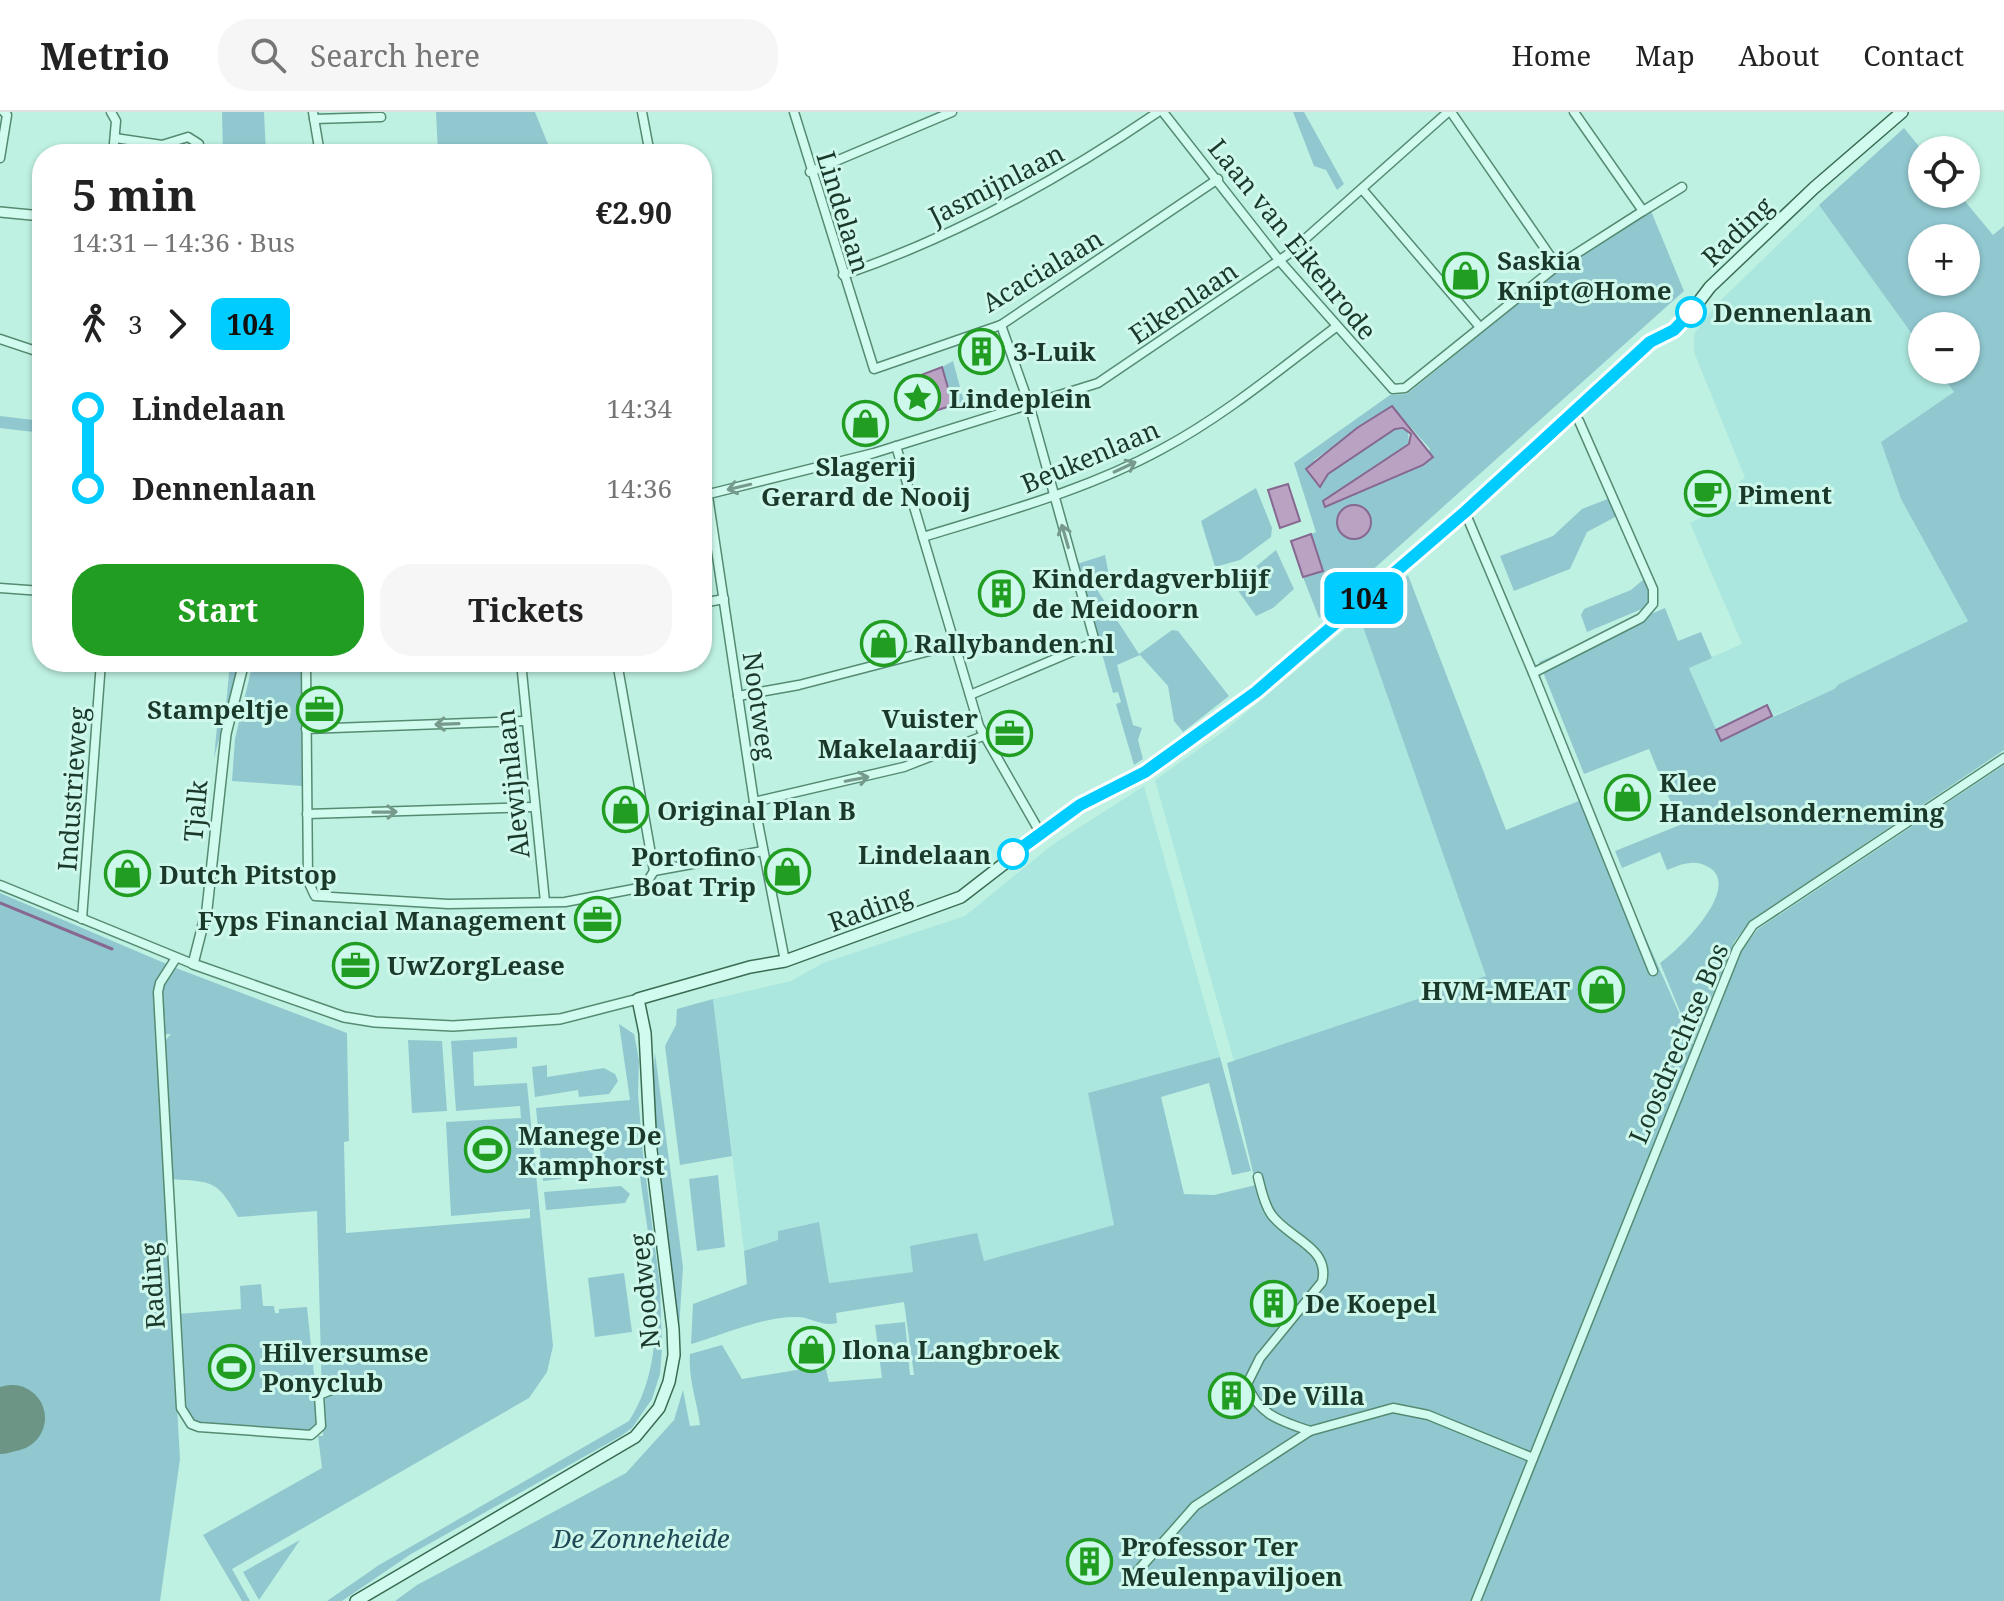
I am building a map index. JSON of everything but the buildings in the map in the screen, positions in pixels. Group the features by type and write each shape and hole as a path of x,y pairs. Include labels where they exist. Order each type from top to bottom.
{"main road":[{"name":"Rading","path":"638,999 750,967 785,961 961,897 1080,805 1145,772 1256,692 1465,512 1650,342 1682,324 1710,287 1886,117 1902,112"},
{"name":"Noodweg","path":"356,1601 377,1586 595,1463 635,1437 659,1408 674,1355 673,1329 651,1150 645,1033 638,999"}],"street":[{"path":"0,158 7,115 4,112"},
{"path":"111,112 116,121 114,144"},
{"path":"642,112 647,144"},
{"name":"Lindelaan","path":"794,112 810,172 874,369"},
{"path":"810,172 952,112"},
{"name":"Laan van Eikenrode","path":"1160,112 1218,179 1279,260 1393,389 1405,388 1479,326"},
{"name":"Jasmijnlaan","path":"843,275 957,230 1022,199 1160,112"},
{"path":"1450,112 1557,266"},
{"name":"Eikenlaan","path":"712,493 896,446 1098,383 1279,260 1450,112"},
{"path":"1574,112 1643,211"},
{"path":"318,144 314,115 381,117"},
{"path":"173,144 188,137 199,144"},
{"path":"115,138 141,144"},
{"name":"Acacialaan","path":"874,369 1001,325 1218,179"},
{"path":"1362,189 1479,326 1557,266 1682,187"},
{"path":"0,212 32,215"},
{"path":"970,695 1095,642 1029,404 1001,325"},
{"name":"Beukenlaan","path":"923,537 1053,497 1165,448 1222,411 1336,327"},
{"path":"0,339 32,349"},
{"path":"1465,512 1533,673 1641,618 1654,599 1653,589 1579,421"},
{"path":"896,446 953,645 983,736 1041,834"},
{"name":"Nootweg","path":"712,515 754,802 785,961"},
{"path":"0,588 32,590"},
{"path":"712,601 724,599"},
{"path":"738,696 799,685 953,645"},
{"name":"Industrieweg","path":"82,919 100,672"},
{"name":"Tjalk","path":"193,964 207,909 226,734 242,672"},
{"path":"306,672 308,881 315,896 448,904 565,902 644,887 654,871 619,672"},
{"name":"Alewijnlaan","path":"522,672 545,902"},
{"name":"Loosdrechtse Bos","path":"1533,673 1653,971"},
{"path":"306,729 525,721"},
{"path":"754,802 904,767 983,736"},
{"name":"Loosdrechtse Bos","path":"1476,1601 1737,949 1753,925 2004,758"},
{"path":"307,814 533,807"},
{"path":"654,871 763,851"},
{"name":"Rading","path":"0,885 176,958 344,1017 375,1022 453,1026 560,1019 638,999"},
{"name":"Rading","path":"176,958 160,983 158,992 181,1408 191,1424 199,1427 311,1435 321,1426 319,1395 339,1387"},
{"path":"1258,1177 1269,1213 1321,1258 1324,1275 1322,1282 1260,1358 1247,1384 1257,1403 1270,1416 1310,1431"},
{"path":"1127,1583 1195,1506 1310,1431 1393,1408 1428,1415 1533,1458"}],"shaded area":[{"path":"1819,205 1908,329 1908,384 1948,384 1954,392 1881,442 1901,499 1968,621 1834,689 1772,716 1766,705 1716,730 1689,667 1742,644 1690,523 1740,498 1734,485 1745,478 1694,352 1694,334 1718,303"},
{"path":"942,367 953,405 914,418 900,383"},
{"path":"1392,406 1433,457 1423,465 1325,507 1323,501 1409,444 1411,434 1403,428 1395,429 1328,474 1320,487 1306,469 1357,428"},
{"path":"1288,484 1300,521 1280,528 1268,490"},
{"path":"1354,505 1366,510 1371,522 1366,534 1354,539 1342,534 1337,522 1342,510"},
{"path":"1311,534 1323,571 1303,577 1291,541"},
{"path":"1360,617 1488,976 1235,1065 1155,780 1224,731"},
{"path":"1767,705 1772,716 1721,741 1716,730"},
{"path":"1144,786 1220,1057 1088,1093 1115,1225 983,1262 911,1246 914,1272 828,1283 779,1242 744,1251 713,999 791,981 823,963 965,916 1052,845"}],"green space":[{"path":"222,112 264,112 266,144 223,144"},
{"path":"436,112 535,112 548,144 438,144"},
{"path":"1293,112 1304,112 1344,184 1337,190 1326,170 1314,166"},
{"path":"1904,128 1911,136 1908,136 1908,208 1971,208 1993,235 2004,226 2004,750 1750,921 1734,942 1693,1043 1660,963 1681,945 1704,918 1718,890 1718,878 1710,868 1699,863 1683,864 1667,870 1660,852 1622,868 1615,851 1680,825 1649,749 1584,774 1539,662 1665,608 1678,641 1701,632 1712,658 1689,668 1721,741 1834,689 1968,621 1901,499 1881,442 1954,392 1948,384 1980,384 1980,312 1908,312 1908,329 1819,205"},
{"path":"1651,211 1684,291 1319,618 1303,577 1323,570 1311,534 1316,532 1294,463 1390,395 1406,394 1412,390 1561,268","holes":["1392,406 1430,449 1423,465 1326,506 1335,494 1409,444 1408,430 1395,429 1386,434 1328,474 1322,486 1314,460","1350,506 1371,522 1369,531 1342,534 1339,531 1345,507"]},
{"path":"953,361 964,402 953,405 942,367"},
{"path":"0,416 32,420 32,432 0,428"},
{"path":"1256,488 1272,528 1271,537 1240,560 1215,567 1201,521"},
{"path":"1610,498 1617,516 1587,532 1570,569 1514,591 1500,556 1553,536 1582,509"},
{"path":"1276,550 1294,589 1273,608 1256,616 1234,585"},
{"path":"1105,555 1109,575 1092,582 1139,654 1172,630 1178,631 1229,696 1183,732 1174,721 1168,686 1140,655 1117,665 1133,725 1142,728 1138,740 1143,759 1134,765 1116,704 1121,702 1118,692 1113,693 1077,564"},
{"name":"De Zonneheide","path":"1408,575 1506,830 1584,799 1696,1051 1741,951 1758,929 2004,765 2004,1601 395,1601 417,1585 626,1473 674,1420 683,1390 690,1426 700,1425 691,1381 690,1354 722,1345 742,1379 820,1366 826,1369 829,1382 882,1378 875,1325 905,1322 910,1375 914,1375 904,1302 836,1313 837,1323 831,1324 800,1317 769,1320 691,1344 693,1304 747,1284 744,1251 778,1240 778,1231 819,1222 829,1283 913,1272 910,1246 977,1233 984,1261 1114,1225 1088,1093 1220,1057 1251,1171 1232,1175 1209,1083 1161,1097 1184,1194 1214,1195 1256,1185 1227,1063 1486,976 1360,618"},
{"path":"1644,579 1652,601 1649,606 1587,632 1581,615 1584,609 1631,590"},
{"path":"229,672 237,672 214,758 219,705 226,706"},
{"path":"251,672 301,672 302,786 232,781 235,739"},
{"path":"0,893 176,968 347,1033 349,1141 344,1142 346,1233 530,1218 530,1209 451,1216 446,1122 521,1118 520,1106 456,1111 451,1041 517,1037 517,1048 473,1052 474,1086 527,1083 553,1346 547,1372 529,1398 232,1569 250,1601 242,1601 203,1535 322,1468 318,1436 323,1436 317,1211 238,1217 224,1195 212,1185 169,1179 164,1042 171,1034 156,1035 180,1459 160,1601 0,1601"},
{"path":"713,999 732,1156 680,1165 665,1046 676,1025 677,1009"},
{"path":"619,1024 634,1034 639,1060 638,1094 643,1155 660,1286 662,1348 660,1374 652,1399 632,1428 621,1436 411,1554 342,1601 327,1601 379,1565 629,1421 643,1394 655,1334 655,1302 640,1176 623,1167 565,1174 561,1179 543,1181 536,1108 630,1100"},
{"path":"408,1040 442,1041 447,1111 412,1113"},
{"path":"655,1053 683,1267 679,1329 652,1097"},
{"path":"547,1065 547,1077 604,1068 615,1074 618,1081 609,1094 579,1097 578,1090 535,1097 532,1067"},
{"path":"718,1175 725,1247 697,1251 689,1179"},
{"path":"621,1186 630,1194 625,1203 546,1210 544,1192"},
{"path":"624,1273 632,1332 595,1337 588,1278"},
{"path":"261,1284 263,1306 274,1306 275,1313 279,1313 279,1309 307,1307 319,1422 309,1432 199,1423 185,1404 179,1374 178,1314 241,1309 240,1286"},
{"path":"300,1540 259,1600 243,1572"}],"waterway":[{"path":"0,903 112,949"}],"runway":[{"path":"0,1421 12,1418"}],"bus line":[{"name":"104","path":"1013,854 1080,805 1145,772 1256,692 1465,512 1650,342 1674,330 1691,312"}],"place":[{"name":"Saskia Knipt@Home","path":"1466,275"},
{"name":"Dennenlaan","path":"1691,312"},
{"name":"3-Luik","path":"982,351"},
{"name":"Lindeplein","path":"918,398"},
{"name":"Slagerij Gerard de Nooij","path":"866,423"},
{"name":"Piment","path":"1707,494"},
{"name":"Kinderdagverblijf de Meidoorn","path":"1001,593"},
{"name":"Rallybanden.nl","path":"883,643"},
{"name":"Stampeltje","path":"320,709"},
{"name":"Vuister Makelaardij","path":"1009,733"},
{"name":"Klee Handelsonderneming","path":"1628,797"},
{"name":"Original Plan B","path":"626,810"},
{"name":"Lindelaan","path":"1013,854"},
{"name":"Portofino Boat Trip","path":"787,871"},
{"name":"Dutch Pitstop","path":"128,874"},
{"name":"Fyps Financial Management","path":"597,920"},
{"name":"UwZorgLease","path":"356,965"},
{"name":"HVM-MEAT","path":"1601,990"},
{"name":"Manege De Kamphorst","path":"487,1150"},
{"name":"De Koepel","path":"1274,1303"},
{"name":"Ilona Langbroek","path":"811,1349"},
{"name":"Hilversumse Ponyclub","path":"231,1367"},
{"name":"De Villa","path":"1231,1395"},
{"name":"Professor Ter Meulenpaviljoen","path":"1090,1561"}]}
